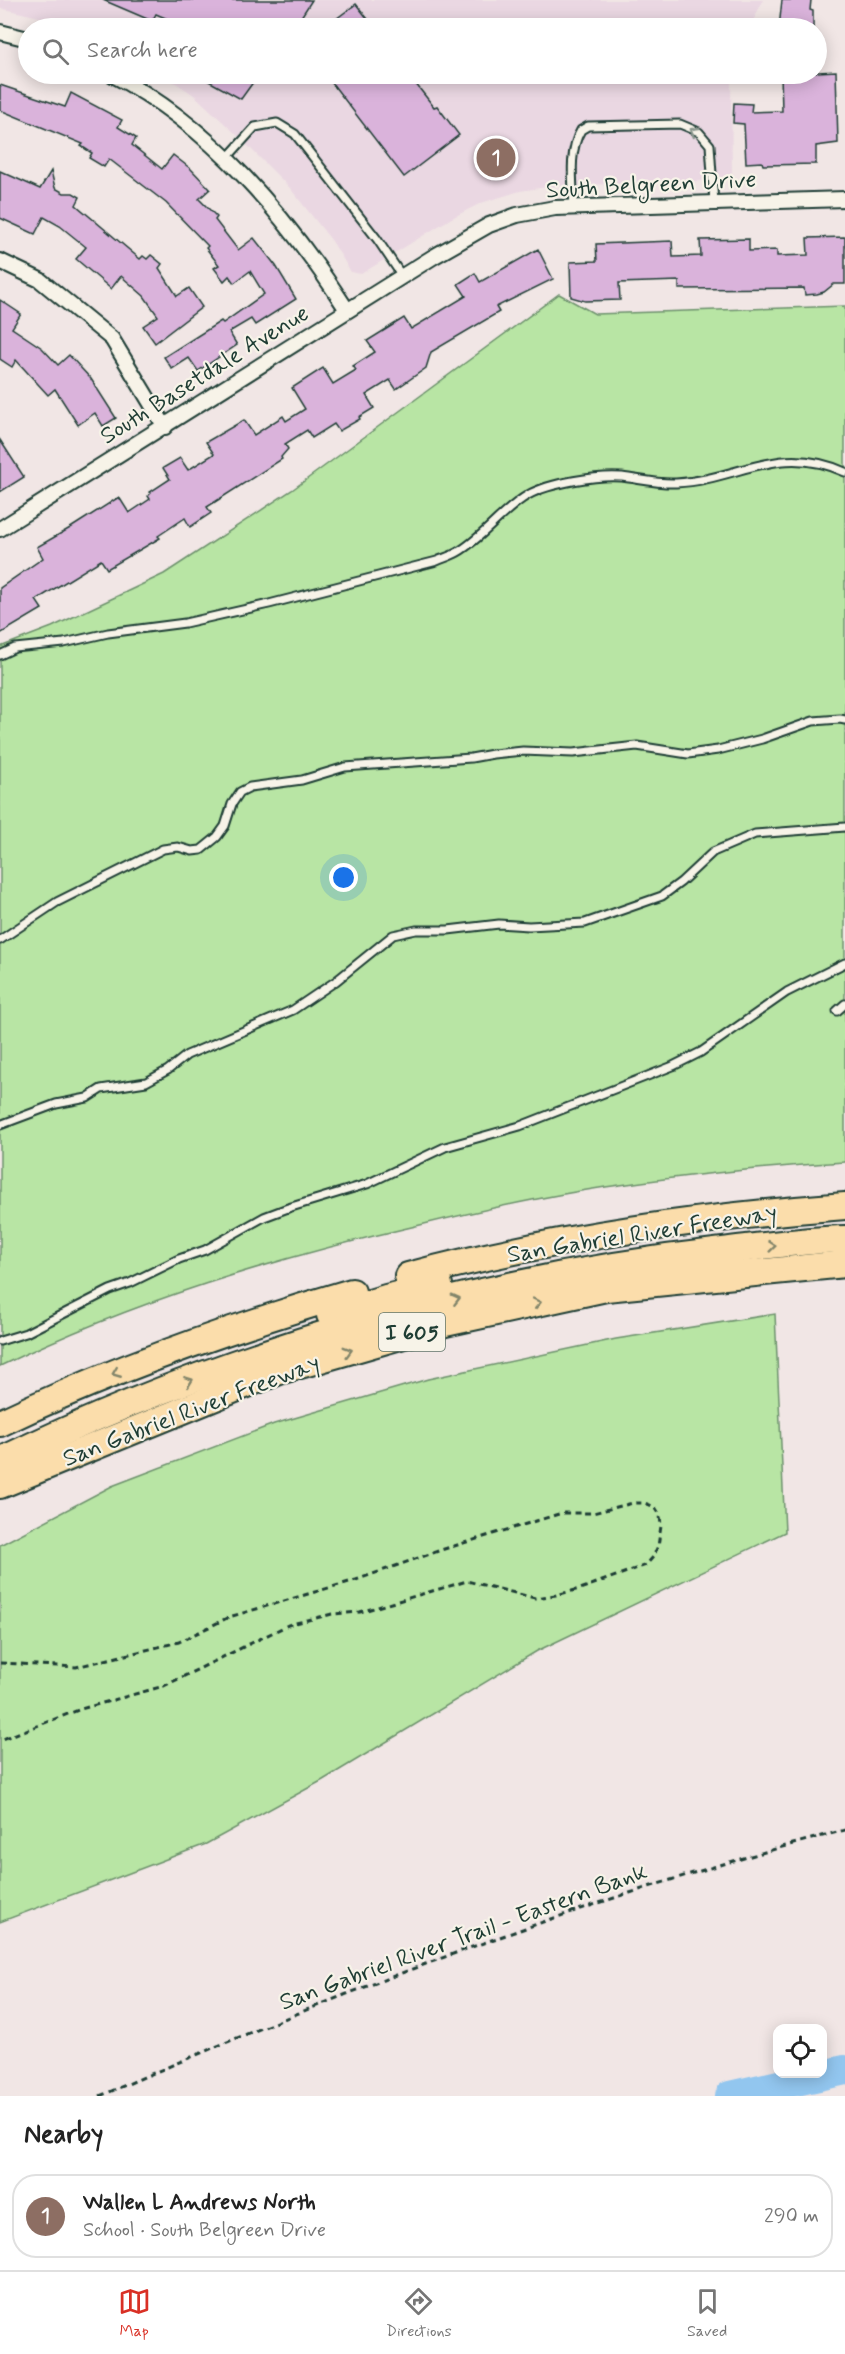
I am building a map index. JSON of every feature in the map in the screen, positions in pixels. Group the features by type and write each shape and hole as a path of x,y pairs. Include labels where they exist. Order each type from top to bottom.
{"highway":[{"name":"San Gabriel River Freeway","path":"0,1423 130,1367 213,1335 360,1289 449,1265 634,1229 749,1214 845,1206"},
{"path":"0,1442 187,1362 386,1298 563,1258 664,1241 783,1226 845,1222"},
{"path":"0,1461 80,1423 206,1374 312,1338 410,1311 501,1288 592,1269 676,1256 845,1239"},
{"name":"San Gabriel River Freeway","path":"0,1485 279,1371 445,1323 606,1288 845,1264"}],"street":[{"path":"0,32 18,36"},
{"path":"131,84 178,116 226,159 273,208 314,258 347,310"},
{"name":"South Belgreen Drive","path":"433,257 489,225 517,215 555,208 845,199"},
{"name":"South Basetdale Avenue","path":"0,529 433,257"},
{"path":"0,261 40,280 112,339 165,427"}],"lane":[{"path":"226,159 255,127 277,123 295,134 377,239 402,276"},
{"path":"574,208 572,164 575,146 581,130 588,126 680,124 699,132 710,145 714,203"},
{"path":"0,655 15,648 64,643 108,633 185,623 281,602 437,561 458,552 528,495 563,483 618,477 675,483 699,480 754,465 786,460 814,463 845,472"},
{"path":"0,940 57,902 163,849 178,847 192,851 201,850 217,837 225,826 232,804 240,792 250,787 302,780 345,767 471,758 523,751 573,753 637,746 688,754 762,740 813,722 845,720"},
{"path":"0,1125 56,1104 87,1098 101,1089 146,1082 168,1070 187,1055 293,1010 336,981 393,935 416,930 448,930 499,924 529,926 585,923 662,896 681,882 713,852 756,834 845,827"},
{"path":"0,1341 26,1333 110,1290 205,1250 264,1217 367,1184 445,1147 520,1126 673,1066 701,1052 788,992 845,963"},
{"path":"837,1011 845,1004"}],"path":[{"path":"0,1663 57,1668 76,1667 179,1642 229,1617 356,1580 543,1517 562,1513 593,1513 633,1503 645,1503 655,1507 660,1515 658,1546 646,1565 580,1589 535,1598 467,1581 360,1612 332,1614 288,1625 173,1682 81,1709 0,1740"},
{"name":"San Gabriel River Trail - Eastern Bank","path":"100,2096 279,2019 447,1955 629,1893 845,1830"}],"shaded area":[{"path":"0,0 763,0 755,18 44,18 0,8"},
{"path":"177,84 731,84 732,180 553,186 520,191 481,203 450,219 361,274 351,272 332,241 289,187 194,95"}],"green space":[{"path":"559,294 595,314 845,306 845,1162 704,1174 595,1189 545,1197 366,1238 259,1267 154,1302 102,1321 0,1366 0,647 52,627 164,574 292,490"},
{"path":"775,1314 785,1532 537,1651 323,1780 206,1844 0,1922 0,1545 112,1486 274,1424 428,1379 616,1339"}],"building":[{"path":"103,0 312,0 300,18 165,18 156,14 154,18 145,18"},
{"path":"782,0 811,0 810,10 813,11 813,18 780,18"},
{"path":"356,4 367,18 337,18"},
{"path":"827,71 836,71 838,143 816,146 816,164 746,163 744,124 733,123 734,103 752,104 751,112 782,111 781,84 827,84"},
{"path":"214,84 252,84 241,99"},
{"path":"333,84 416,84 434,107 437,106 459,135 404,177"},
{"path":"0,85 65,107 71,93 122,120 118,127 136,138 132,145 162,169 173,155 191,169 210,189 199,199 217,217 215,220 238,250 254,238 276,266 296,299 255,325 251,319 229,332 237,345 198,371 189,358 172,369 164,357 221,321 223,323 264,294 250,271 234,283 229,276 224,281 214,268 219,265 206,248 208,246 166,203 109,159 104,167 89,158 92,153 81,146 83,144 0,110"},
{"path":"0,171 40,189 51,171 55,188 80,197 76,205 140,259 143,256 147,259 151,255 162,264 159,268 177,296 189,288 202,307 155,343 143,326 158,316 144,296 121,276 111,289 76,259 86,247 60,226 44,217 35,234 0,218"},
{"path":"845,237 845,284 834,284 824,292 817,294 805,295 804,288 679,289 679,281 619,283 620,300 585,301 571,297 570,262 597,261 596,244 672,241 673,257 701,256 700,240 749,239 749,251 777,250 777,256 808,255 807,238"},
{"path":"538,249 553,279 496,307 499,312 431,352 426,368 396,389 390,380 366,395 374,408 359,417 360,419 339,431 334,424 312,438 307,430 285,444 288,449 281,457 282,459 207,507 211,513 190,527 185,518 158,536 160,538 107,569 101,560 36,600 42,609 0,634 0,588 43,558 37,547 119,497 129,513 150,499 148,496 150,492 170,479 163,468 180,458 188,470 214,454 206,442 244,420 254,435 283,416 286,421 305,409 292,388 323,368 333,384 356,370 353,366 375,352 367,341 404,318 411,329 466,296 458,284 475,273 480,282"},
{"path":"0,300 21,314 12,328 42,348 58,365 69,355 91,379 116,418 103,426 95,413 78,425 55,389 48,395 16,360 12,367 0,359"},
{"path":"0,440 24,477 0,492"}],"waterway":[{"path":"730,2096 845,2070"}],"place":[{"name":"Wallen L Andrews North","path":"496,158"}]}
